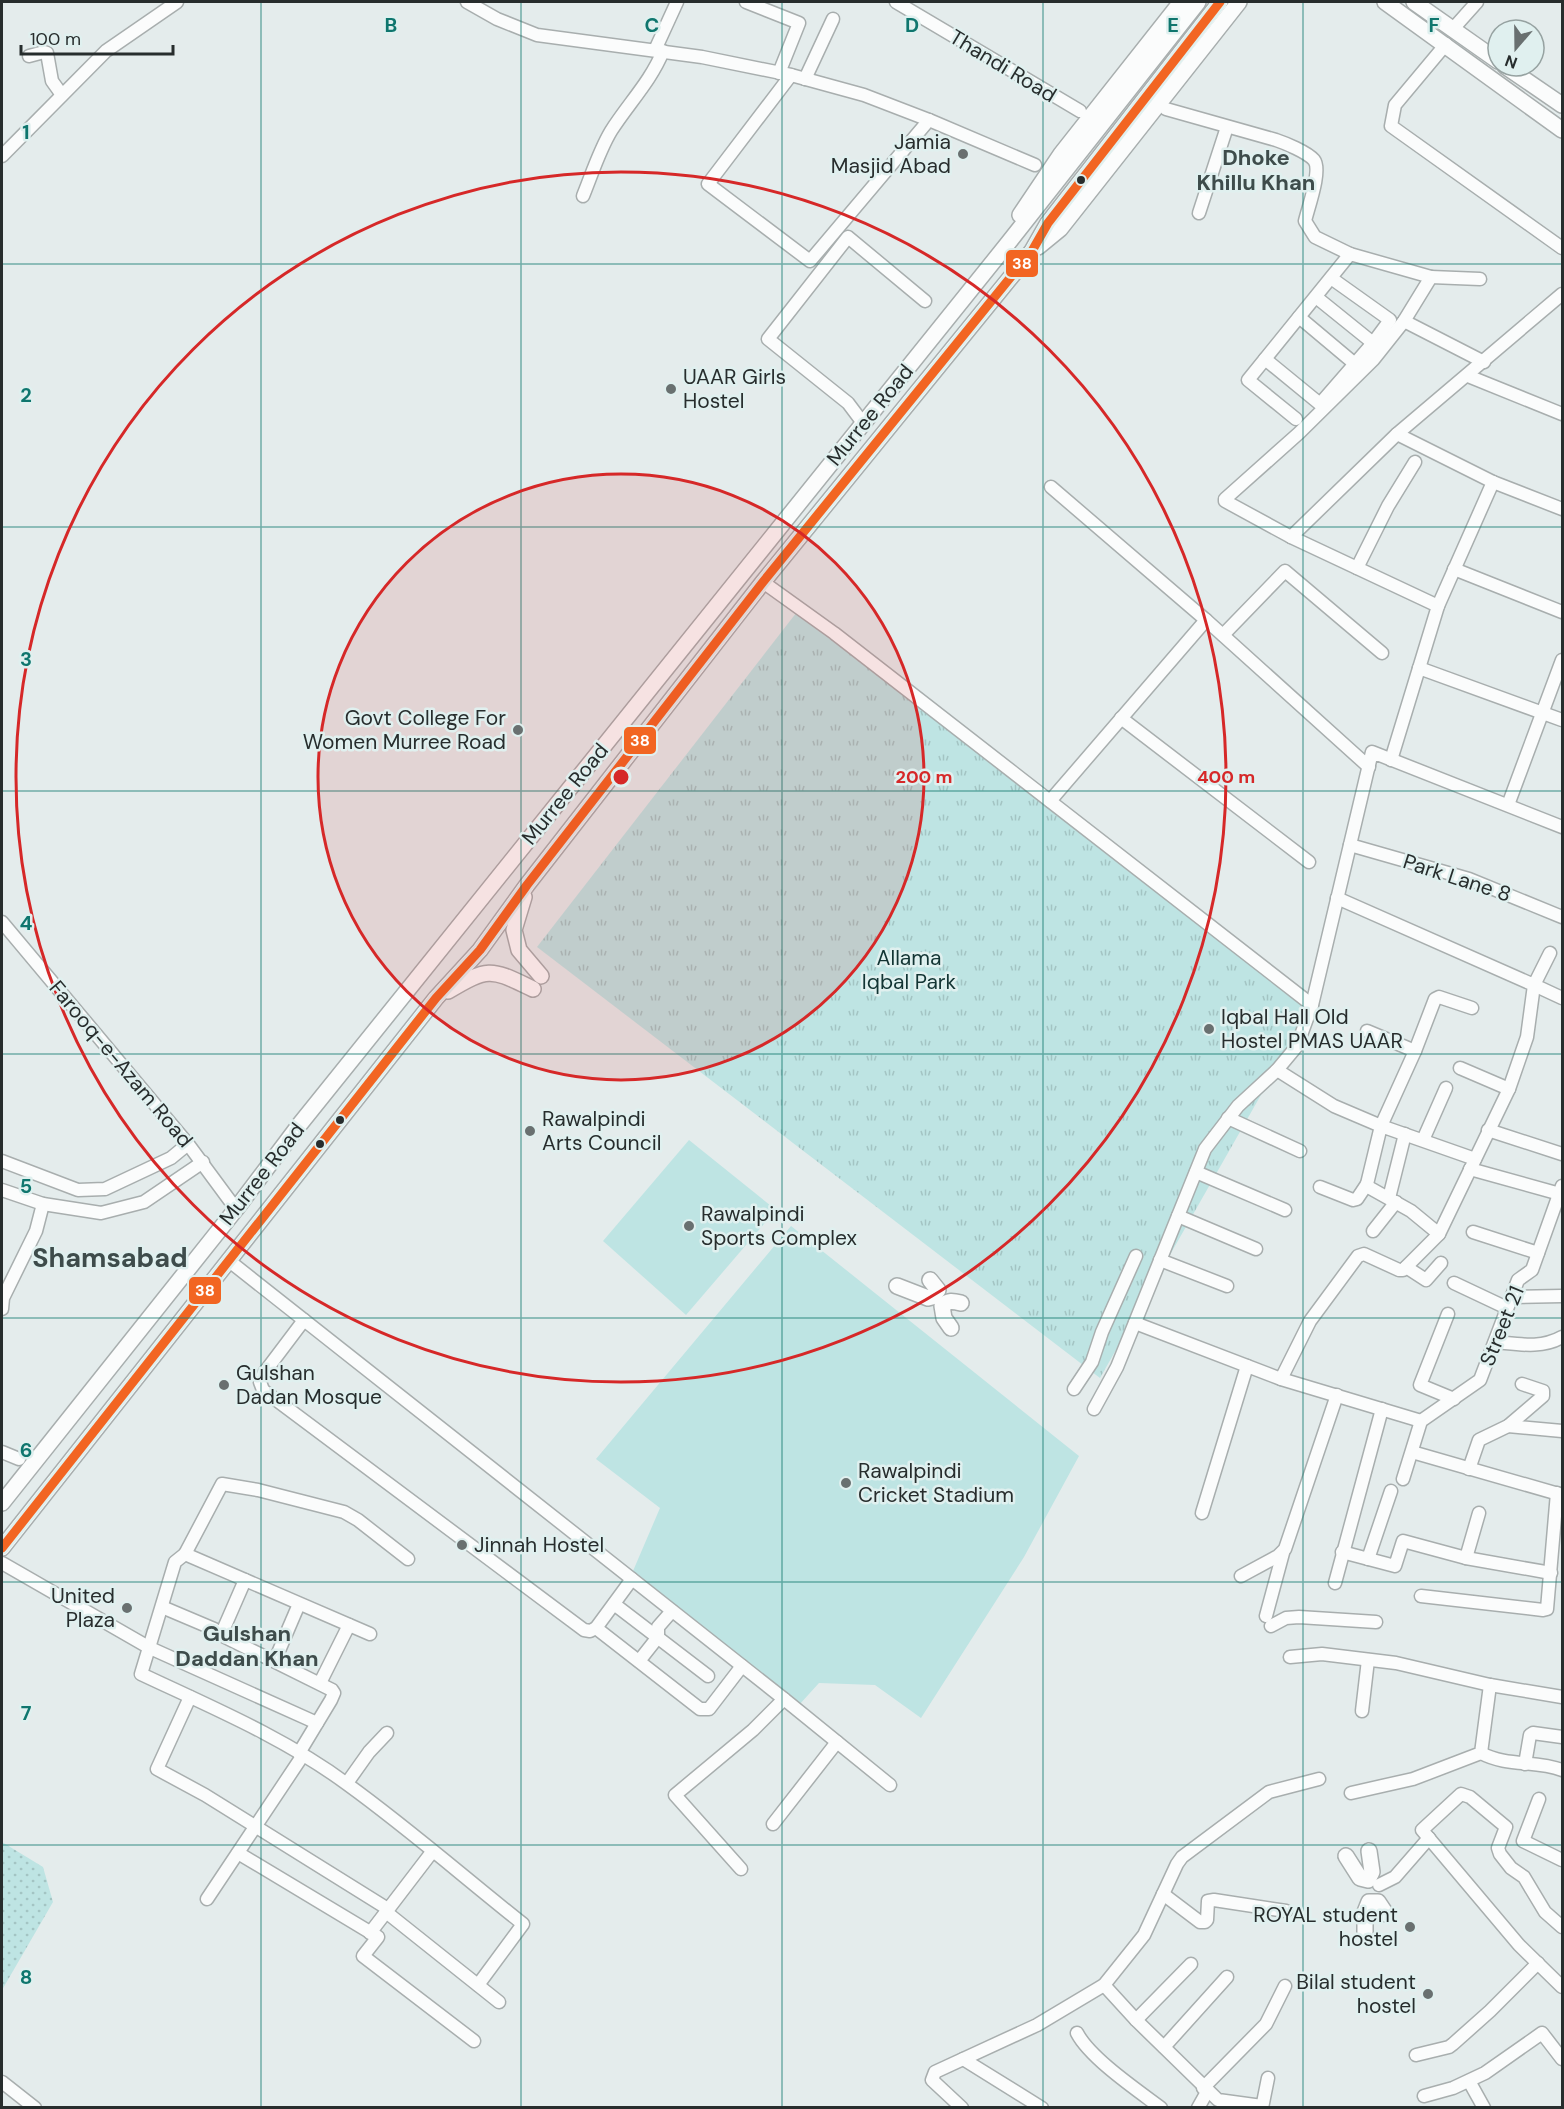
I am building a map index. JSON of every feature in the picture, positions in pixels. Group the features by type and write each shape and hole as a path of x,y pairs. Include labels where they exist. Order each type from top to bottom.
{"main road":[{"path":"1009,242 1022,210 1061,154 1181,2"},
{"name":"Murree Road","path":"2,1503 315,1106 1009,242 1198,2"},
{"name":"Murree Road","path":"2,1548 436,998 480,950 527,885 763,582 1032,251 1048,223 1220,2"},
{"path":"1032,251 1060,229 1239,2"},
{"path":"1385,2 1486,55"},
{"path":"1414,2 1449,37 1563,130"},
{"path":"1523,78 1563,105"},
{"path":"527,885 514,930 519,950 541,976"},
{"name":"Murree Road","path":"436,998 469,978 488,972 501,974 533,990"},
{"path":"897,1286 932,1298 938,1290 930,1280"},
{"path":"951,1328 944,1318 942,1306 946,1302 961,1303"},
{"path":"1346,1856 1360,1878 1368,1880 1372,1872 1369,1851"},
{"path":"1365,1932 1365,1912 1369,1902 1378,1902 1386,1914"}],"street":[{"path":"2,156 106,51 177,2"},
{"path":"467,2 497,19 537,35 659,51 785,74 864,95 1035,165"},
{"path":"584,196 597,160 611,132 651,76 677,2"},
{"path":"746,2 799,23 785,74 708,184 810,261 929,120"},
{"name":"Thandi Road","path":"896,2 1080,111"},
{"path":"1477,2 1395,105 1391,126 1563,248"},
{"path":"805,79 833,19"},
{"path":"29,56 45,52 52,81 62,95"},
{"path":"1166,109 1293,146 1314,160 1317,168 1316,179 1305,221 1315,237 1350,254 1431,277 1479,279"},
{"path":"1199,213 1227,127"},
{"path":"863,423 848,403 768,339 848,237 925,302"},
{"path":"1296,420 1249,383 1249,378 1350,254"},
{"path":"1431,277 1404,321 1373,360 1299,433 1225,499 1227,503 1292,537 1438,606"},
{"path":"1265,359 1320,404 1373,343 1389,321 1388,318 1331,278"},
{"path":"1292,537 1397,434 1562,296"},
{"path":"1316,297 1373,343"},
{"path":"1299,317 1355,364"},
{"path":"1404,321 1484,362"},
{"path":"1468,376 1563,414"},
{"path":"1397,434 1493,482 1563,509"},
{"path":"1357,568 1388,506 1415,462"},
{"path":"1391,760 1438,606 1493,482"},
{"path":"1051,487 1206,620 1369,767"},
{"path":"1454,569 1563,612"},
{"path":"1223,635 1285,571 1382,653"},
{"path":"763,582 834,633 1312,1005"},
{"path":"1050,801 1206,620"},
{"path":"1508,805 1563,660"},
{"path":"1419,668 1563,720"},
{"path":"1121,718 1310,862"},
{"path":"1095,1409 1117,1367 1206,1149 1238,1106 1277,1070 1297,1046 1312,1005 1372,752 1563,827"},
{"name":"Park Lane 8","path":"1350,845 1469,879 1563,917"},
{"path":"1338,898 1563,998"},
{"name":"Farooq-e-Azam Road","path":"2,922 203,1162 236,1209"},
{"path":"1281,1379 1310,1321 1358,1256 1364,1254 1399,1270 1406,1267 1439,1234 1509,1089 1527,1037 1534,985 1550,953"},
{"path":"1320,1187 1353,1200 1357,1199 1367,1184 1381,1126 1415,1051 1436,997 1472,1008"},
{"path":"1367,1031 1415,1051"},
{"path":"1461,1068 1509,1089"},
{"path":"1277,1070 1334,1106 1381,1126 1423,1140 1472,1164 1561,1190"},
{"path":"1423,1140 1446,1088"},
{"path":"1228,1118 1300,1151"},
{"path":"1488,1130 1563,1154"},
{"path":"1373,1231 1393,1200 1405,1134"},
{"path":"2,1161 78,1191 105,1189 171,1158 188,1144"},
{"path":"2,1190 43,1204 101,1213 144,1202 203,1162"},
{"path":"1196,1172 1286,1210"},
{"path":"1367,1184 1370,1188 1411,1211 1439,1234"},
{"name":"Street 21","path":"1421,1421 1480,1380 1518,1280 1532,1270 1561,1190"},
{"path":"2,1309 3,1298 36,1231 43,1204"},
{"path":"1178,1216 1256,1249"},
{"path":"1473,1232 1539,1252"},
{"path":"1074,1389 1092,1362 1102,1332 1136,1256"},
{"path":"228,1260 890,1785"},
{"path":"1160,1260 1227,1286"},
{"path":"1406,1267 1426,1280 1441,1263"},
{"path":"1454,1283 1509,1302 1563,1296"},
{"path":"1448,1314 1420,1385 1454,1399"},
{"path":"304,1320 264,1373 260,1382 263,1390 584,1630 590,1631 596,1628 632,1579"},
{"path":"1135,1323 1281,1379 1421,1421 1403,1479"},
{"path":"1495,1342 1530,1345 1560,1343"},
{"path":"1202,1513 1247,1366"},
{"path":"1469,1469 1479,1440 1508,1426 1544,1396 1543,1392 1522,1384"},
{"path":"1336,1395 1283,1553 1268,1621 1299,1617 1376,1622"},
{"path":"1335,1583 1382,1409"},
{"path":"1508,1426 1558,1430 1563,1419"},
{"path":"2,1452 19,1459"},
{"path":"1412,1452 1560,1494 1547,1609 1421,1596"},
{"path":"408,1558 344,1512 258,1490 222,1484 185,1554 175,1562 141,1674 228,1714 301,1754 347,1783 523,1924 478,1985"},
{"path":"1368,1559 1391,1491"},
{"path":"1466,1557 1479,1513"},
{"path":"1342,1552 1395,1566 1403,1541 1466,1557 1551,1573"},
{"path":"1241,1576 1283,1553"},
{"path":"185,1554 370,1634"},
{"path":"2,1563 150,1648 317,1724"},
{"path":"221,1635 245,1580"},
{"path":"1549,1589 1563,1590"},
{"path":"275,1660 299,1604"},
{"path":"614,1604 708,1677"},
{"path":"162,1607 214,1629 221,1635 320,1683 334,1693 301,1754 207,1899"},
{"path":"639,1661 658,1637 658,1627 672,1611"},
{"path":"320,1683 349,1625"},
{"path":"596,1628 704,1710 742,1666"},
{"path":"1290,1658 1322,1654 1396,1663 1490,1685 1563,1697"},
{"path":"1362,1711 1368,1660"},
{"path":"1482,1754 1490,1685"},
{"path":"190,1697 157,1769 205,1795 387,1911 499,2002"},
{"path":"741,1869 675,1796 753,1730 784,1699"},
{"path":"347,1783 369,1752 387,1733"},
{"path":"1525,1764 1530,1736 1533,1733 1563,1737"},
{"path":"773,1824 837,1742"},
{"path":"1351,1793 1413,1779 1482,1754 1501,1761 1553,1766 1563,1770"},
{"path":"962,2108 932,2080 932,2075 1037,2025 1104,1985 1144,1935 1182,1857 1269,1792 1319,1779"},
{"path":"1527,1832 1506,1827 1470,1797 1461,1794 1422,1830 1519,1945 1563,1987"},
{"path":"1539,1799 1523,1840 1563,1860"},
{"path":"1506,1827 1498,1848 1500,1854 1511,1868 1524,1877 1545,1912 1563,1927"},
{"path":"1379,1885 1395,1877 1429,1838"},
{"path":"370,1933 432,1852"},
{"path":"237,1853 378,1937 363,1956 474,2041"},
{"path":"1163,1894 1195,1918 1205,1922 1208,1901 1214,1900 1286,1911"},
{"path":"1416,2055 1453,2044 1538,1963"},
{"path":"1136,2020 1191,1964"},
{"path":"1164,2048 1227,1977"},
{"path":"1104,1985 1205,2090 1218,2100 1262,2107 1268,2078"},
{"path":"1198,2108 1205,2090 1266,2024 1285,1986"},
{"path":"1077,2032 1082,2042 1106,2064 1161,2108"},
{"path":"1424,2096 1452,2088 1485,2073 1542,2033 1563,2059"},
{"path":"963,2059 1042,2108"},
{"path":"1469,2081 1484,2108"},
{"path":"2,2082 35,2108"}],"green space":[{"name":"Allama Iqbal Park","path":"800,608 1312,1005 1100,1378 537,947"},
{"name":"Rawalpindi Sports Complex","path":"689,1140 776,1210 686,1315 603,1241"},
{"name":"Rawalpindi Cricket Stadium","path":"791,1226 1079,1456 1024,1557 921,1718 875,1685 819,1683 799,1705 633,1571 660,1508 596,1459"},
{"path":"2,1842 43,1867 53,1902 2,1990"}],"transit line":[{"name":"38","path":"2,1548 436,998 480,950 527,885 763,582 1032,251 1048,223 1220,2"}],"place":[{"name":"Jamia Masjid Abad","path":"963,154"},
{"name":"UAAR Girls Hostel","path":"671,389"},
{"name":"Govt College For Women Murree Road","path":"518,730"},
{"name":"Iqbal Hall Old Hostel PMAS UAAR","path":"1209,1029"},
{"name":"Rawalpindi Arts Council","path":"530,1131"},
{"name":"Rawalpindi Sports Complex","path":"689,1226"},
{"name":"Gulshan Dadan Mosque","path":"224,1385"},
{"name":"Rawalpindi Cricket Stadium","path":"846,1483"},
{"name":"Jinnah Hostel","path":"462,1545"},
{"name":"United Plaza","path":"127,1608"},
{"name":"ROYAL student hostel","path":"1410,1927"},
{"name":"Bilal student hostel","path":"1428,1994"}],"district":[{"name":"Dhoke Khillu Khan","path":"1256,170"},
{"name":"Shamsabad","path":"110,1258"},
{"name":"Gulshan Daddan Khan","path":"247,1646"}]}
